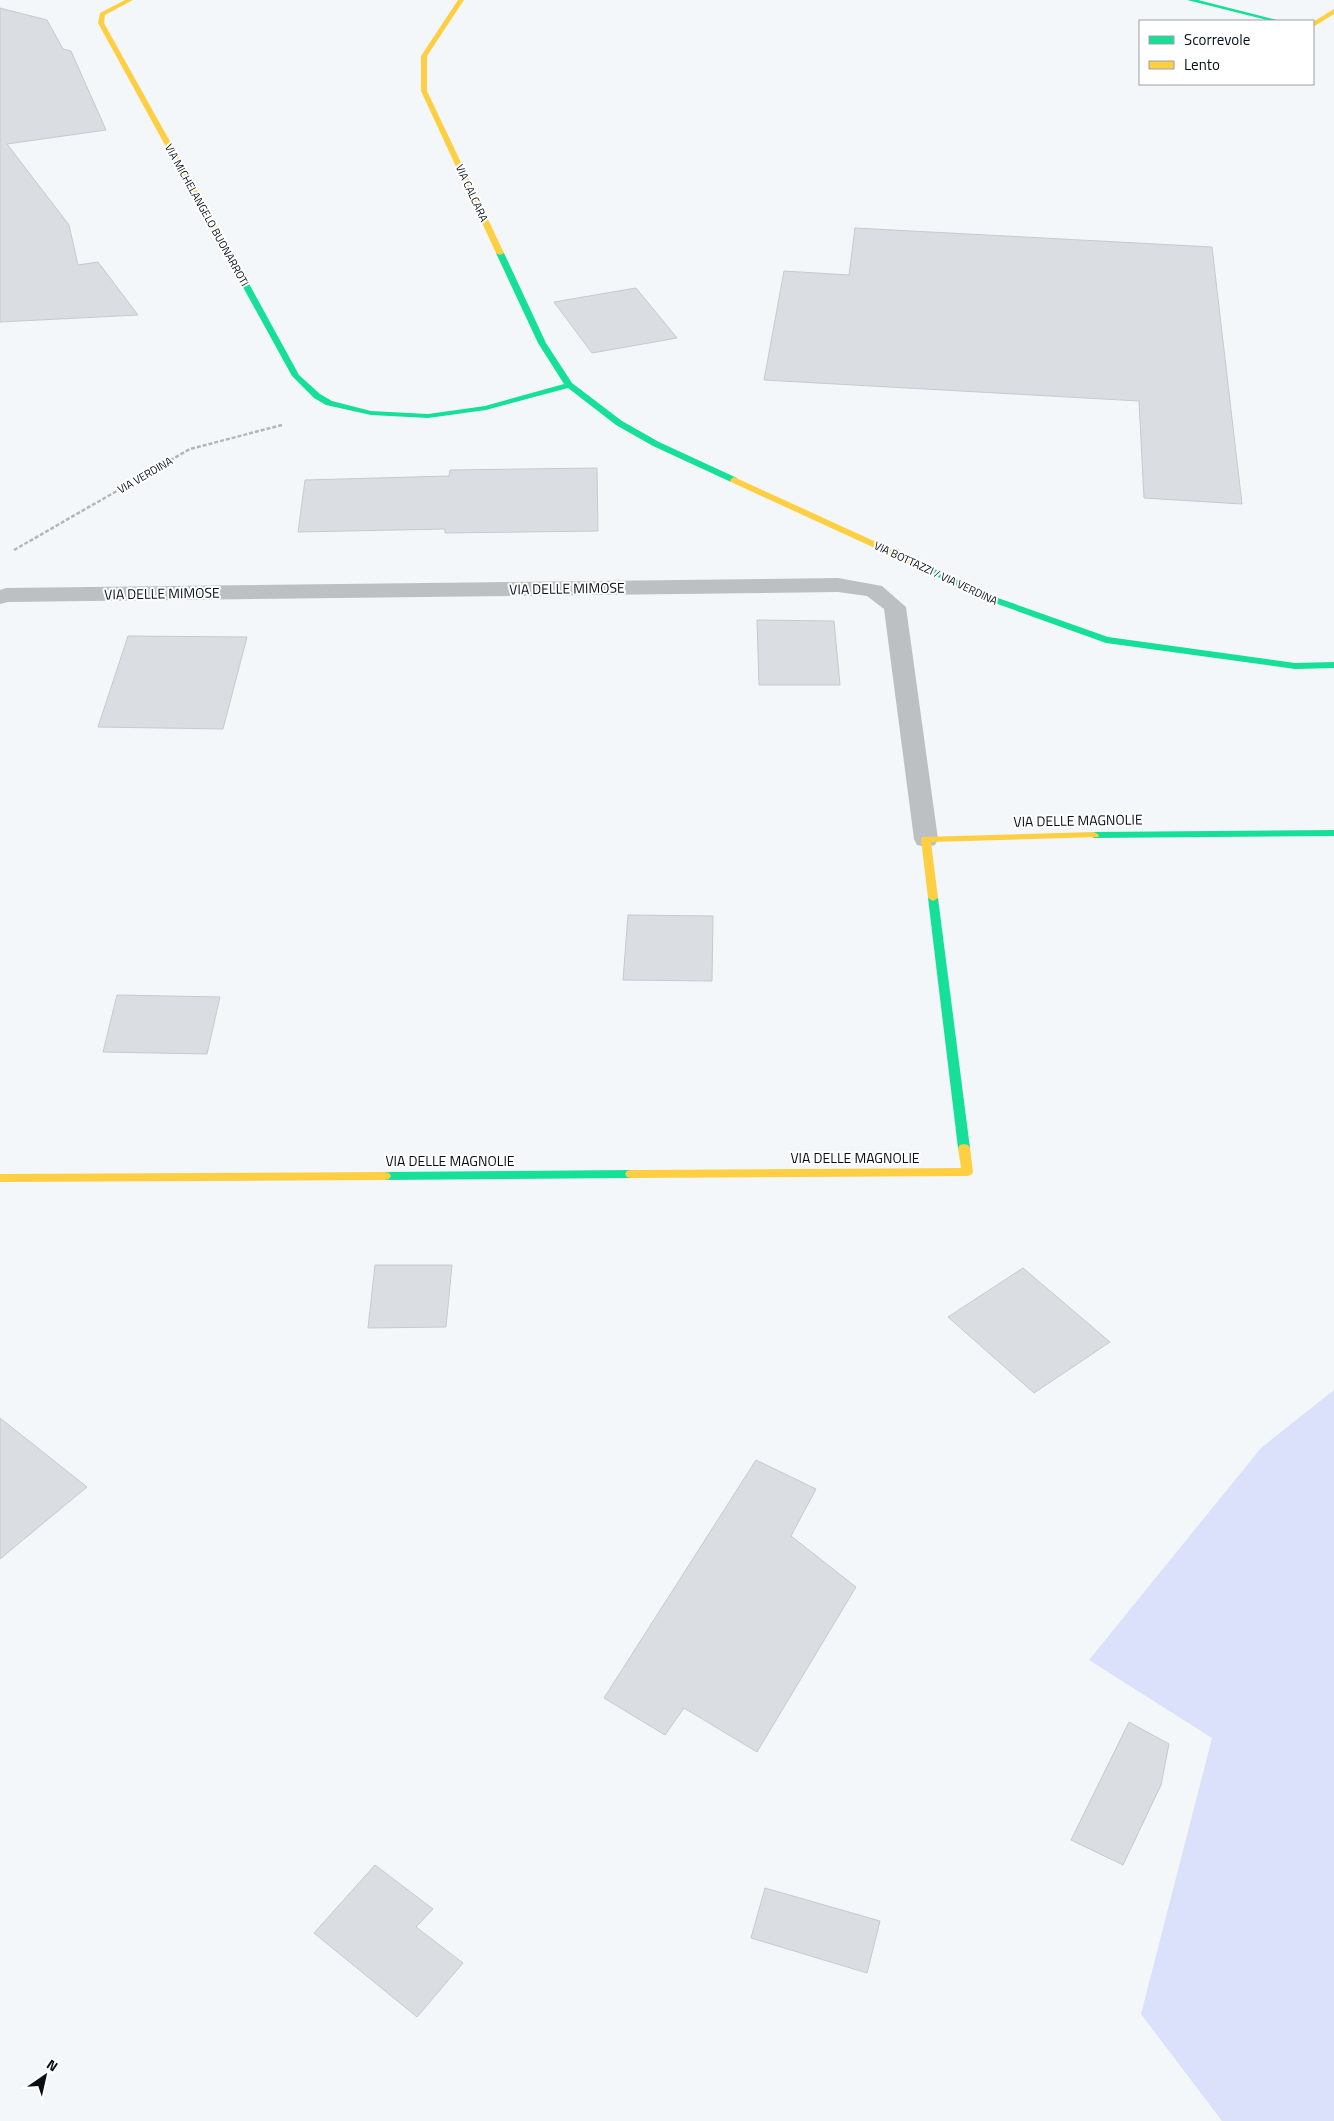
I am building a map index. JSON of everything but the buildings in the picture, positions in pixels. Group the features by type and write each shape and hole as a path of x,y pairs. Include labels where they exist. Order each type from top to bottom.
{"street":[{"name":"VIA MICHELANGELO BUONARROTI","path":"130,0 102,14 102,23 296,376 324,401 361,412 443,415 491,407 537,396 569,385"},
{"name":"VIA CALCARA","path":"462,0 444,23 424,56 424,91 542,343 569,385"},
{"path":"1190,0 1274,20"},
{"path":"1314,24 1334,11"},
{"path":"1314,30 1327,33"},
{"name":"VIA BOTTAZZI / VIA VERDINA","path":"569,385 619,423 656,444 995,600 1049,621 1106,640 1206,656 1295,666 1334,665"},
{"name":"VIA DELLE MIMOSE","path":"0,597 6,595 838,585 874,592 895,607 926,839"},
{"name":"VIA DELLE MAGNOLIE","path":"0,1178 967,1172 926,839 1153,834 1334,833"}],"path":[{"name":"VIA VERDINA","path":"9,553 190,449 268,427 284,425"}],"shaded area":[{"path":"1334,1390 1334,2121 1222,2121 1141,2014 1212,1738 1089,1660 1261,1448"}],"traffic: fast":[{"path":"1190,0 1274,20"},
{"path":"500,253 542,343 569,385 619,423 656,444 734,480"},
{"path":"237,269 296,376 317,396 329,403 371,413 428,416 486,408 569,385"},
{"path":"930,570 995,600 1106,640 1295,666 1334,665"},
{"path":"1094,835 1334,833"},
{"path":"933,898 964,1148"},
{"path":"385,1176 631,1174"}],"traffic: slow":[{"path":"130,0 102,14 101,23 237,269"},
{"path":"461,0 424,56 424,91 500,253"},
{"path":"1314,24 1334,11"},
{"path":"734,480 930,570"},
{"path":"933,898 926,839 1094,835"},
{"path":"631,1174 967,1172 964,1148"},
{"path":"0,1178 385,1176"}]}
